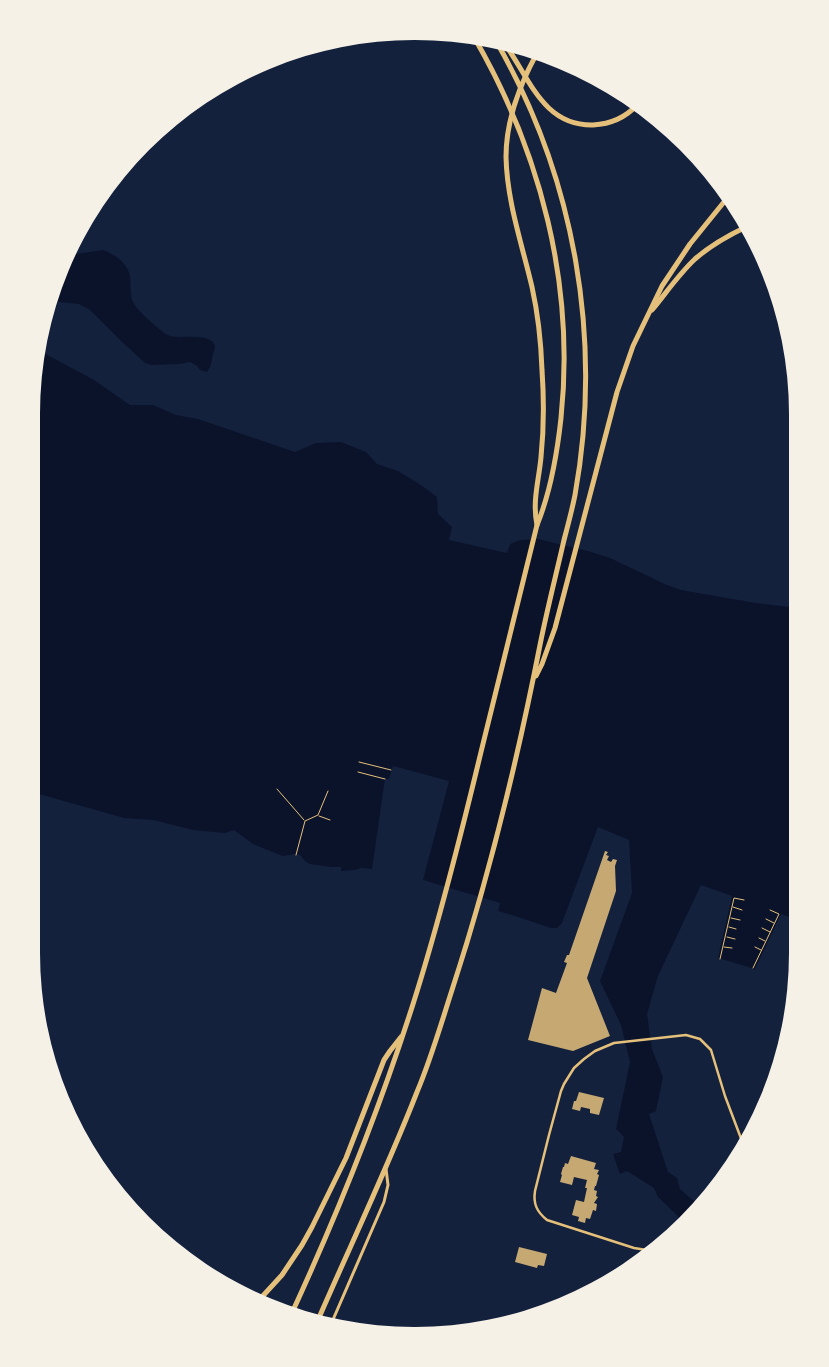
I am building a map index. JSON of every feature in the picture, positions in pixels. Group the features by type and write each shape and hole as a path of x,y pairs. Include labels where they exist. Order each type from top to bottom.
{"highway":[{"path":"294,1307 337,1211 368,1133 403,1034 430,949 460,840 537,525 550,489 559,437 563,375 562,308 556,259 539,186 522,136 499,82 479,46"},
{"path":"320,1315 418,1090 462,959 504,812 548,606 575,496 584,422 586,370 584,318 577,266 571,232 560,190 542,137 518,81 501,50"},
{"path":"511,53 538,96 552,111 569,121 588,125 608,123 626,115 632,110"},
{"path":"534,60 520,89 513,111 508,133 506,156 512,206 532,290 540,344 543,420 540,464 534,506 537,525"},
{"path":"533,681 542,664 555,628 622,376 633,346 662,286 680,257 724,203"},
{"path":"647,317 680,274 695,259 718,242 740,230"},
{"path":"264,1295 282,1275 302,1245 346,1158 384,1060 403,1034"}],"street":[{"path":"642,1250 547,1220 540,1215 536,1208 534,1199 548,1135 564,1084 574,1068 595,1051 614,1043 686,1035 694,1036 711,1050 740,1137"},
{"path":"334,1318 384,1202 388,1185 385,1167"}],"path":[{"path":"359,762 391,770"},
{"path":"358,772 385,779"},
{"path":"277,789 305,821"},
{"path":"305,821 318,815 328,791"},
{"path":"318,815 330,820"},
{"path":"296,855 305,821"},
{"path":"720,959 734,898 744,900"},
{"path":"732,907 742,910"},
{"path":"753,968 779,914 770,910"},
{"path":"730,918 740,920"},
{"path":"766,919 774,923"},
{"path":"728,927 736,929"},
{"path":"762,928 770,932"},
{"path":"726,936 734,939"},
{"path":"759,938 766,941"},
{"path":"724,947 732,948"},
{"path":"755,947 762,950"}],"water":[{"path":"103,250 112,254 129,271 133,302 157,327 170,336 196,337 209,339 213,342 215,349 207,372 200,370 190,362 151,365 145,363 90,310 79,304 58,302 77,254"},
{"path":"45,354 94,380 130,405 153,405 176,415 198,419 295,452 316,443 341,442 366,452 377,464 398,471 437,497 438,514 452,527 449,540 507,553 510,544 520,540 538,539 610,558 681,590 789,607 789,917 781,914 755,969 718,958 732,896 701,885 658,976 647,1014 652,1049 663,1077 656,1111 649,1114 668,1172 677,1178 680,1189 694,1201 679,1217 658,1197 654,1188 627,1171 620,1174 613,1154 621,1152 624,1137 616,1129 630,1062 621,1025 600,981 632,893 629,840 598,827 562,923 557,928 551,928 498,911 500,903 423,880 449,781 393,766 389,779 385,779 372,869 361,868 341,871 341,867 310,864 300,855 283,856 253,844 234,830 225,833 193,830 153,820 124,818 40,794 40,414"}],"building":[{"path":"605,851 608,852 606,855 609,856 607,860 611,862 613,859 617,860 615,866 616,891 587,978 610,1036 573,1051 528,1040 542,988 556,993 567,963 564,962 567,955 569,955"},
{"path":"579,1092 604,1098 599,1115 590,1113 590,1109 581,1107 580,1111 572,1109"},
{"path":"571,1156 596,1163 594,1169 599,1170 594,1190 597,1191 596,1196 598,1197 594,1203 597,1204 596,1211 593,1210 590,1219 586,1218 585,1223 578,1221 579,1217 572,1215 576,1200 584,1202 587,1180 574,1177 572,1185 560,1182 563,1167 565,1163 568,1164"},
{"path":"519,1247 547,1254 544,1266 538,1265 537,1268 515,1262"}]}
